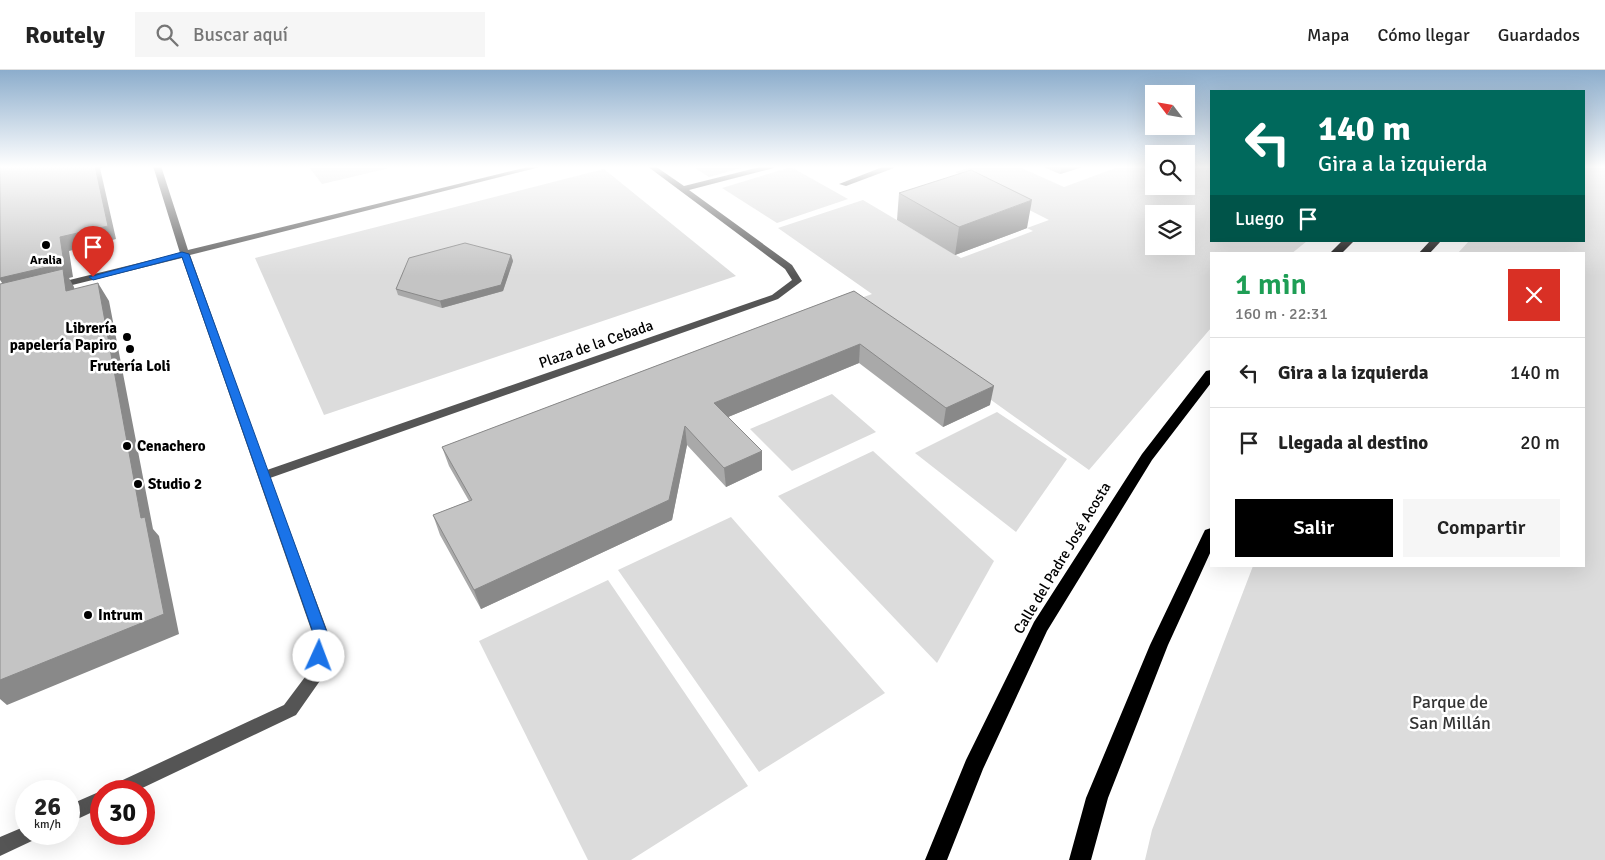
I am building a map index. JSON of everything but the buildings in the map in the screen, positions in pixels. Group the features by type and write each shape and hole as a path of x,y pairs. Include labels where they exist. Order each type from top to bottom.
{"highway":[{"path":"1336,252 1348,242"},
{"path":"1426,252 1435,242"},
{"name":"Calle del Padre José Acosta","path":"936,860 973,767 1040,627 1147,457 1210,375"},
{"path":"1080,860 1101,789 1159,644 1210,536"}],"street":[{"path":"141,780 290,710 316,674 322,638 263,476 169,203"},
{"path":"46,288 391,203"},
{"name":"Plaza de la Cebada","path":"263,476 775,297 797,281 789,267 702,203"},
{"path":"0,847 15,840"}],"green space":[{"path":"471,203 646,203 736,276 324,415 255,258"},
{"path":"745,203 837,203 777,223"},
{"path":"854,203 868,203 961,258 1033,231 1027,228 1049,220 1015,203 1210,203 1210,242 1306,242 1293,252 1210,252 1210,329 1089,470 853,301 872,294 778,228"},
{"name":"Parque de San Millán","path":"1585,203 1605,203 1605,860 1145,860 1152,830 1253,567 1585,567 1585,252 1459,252 1468,242 1585,242"},
{"path":"832,394 876,432 792,471 750,429"},
{"path":"997,412 1067,459 1016,532 915,453"},
{"path":"873,451 994,561 937,663 778,496"},
{"path":"731,517 885,693 759,772 618,570"},
{"path":"608,580 748,786 631,860 588,860 479,641"}],"place":[{"name":"Aralia","path":"46,245"},
{"name":"Librería papelería Papiro","path":"127,337"},
{"name":"Frutería Loli","path":"130,349"},
{"name":"Cenachero","path":"127,446"},
{"name":"Studio 2","path":"138,484"},
{"name":"Intrum","path":"88,615"}],"route":[{"path":"93,277 185,254 322,638 319,656"}]}
